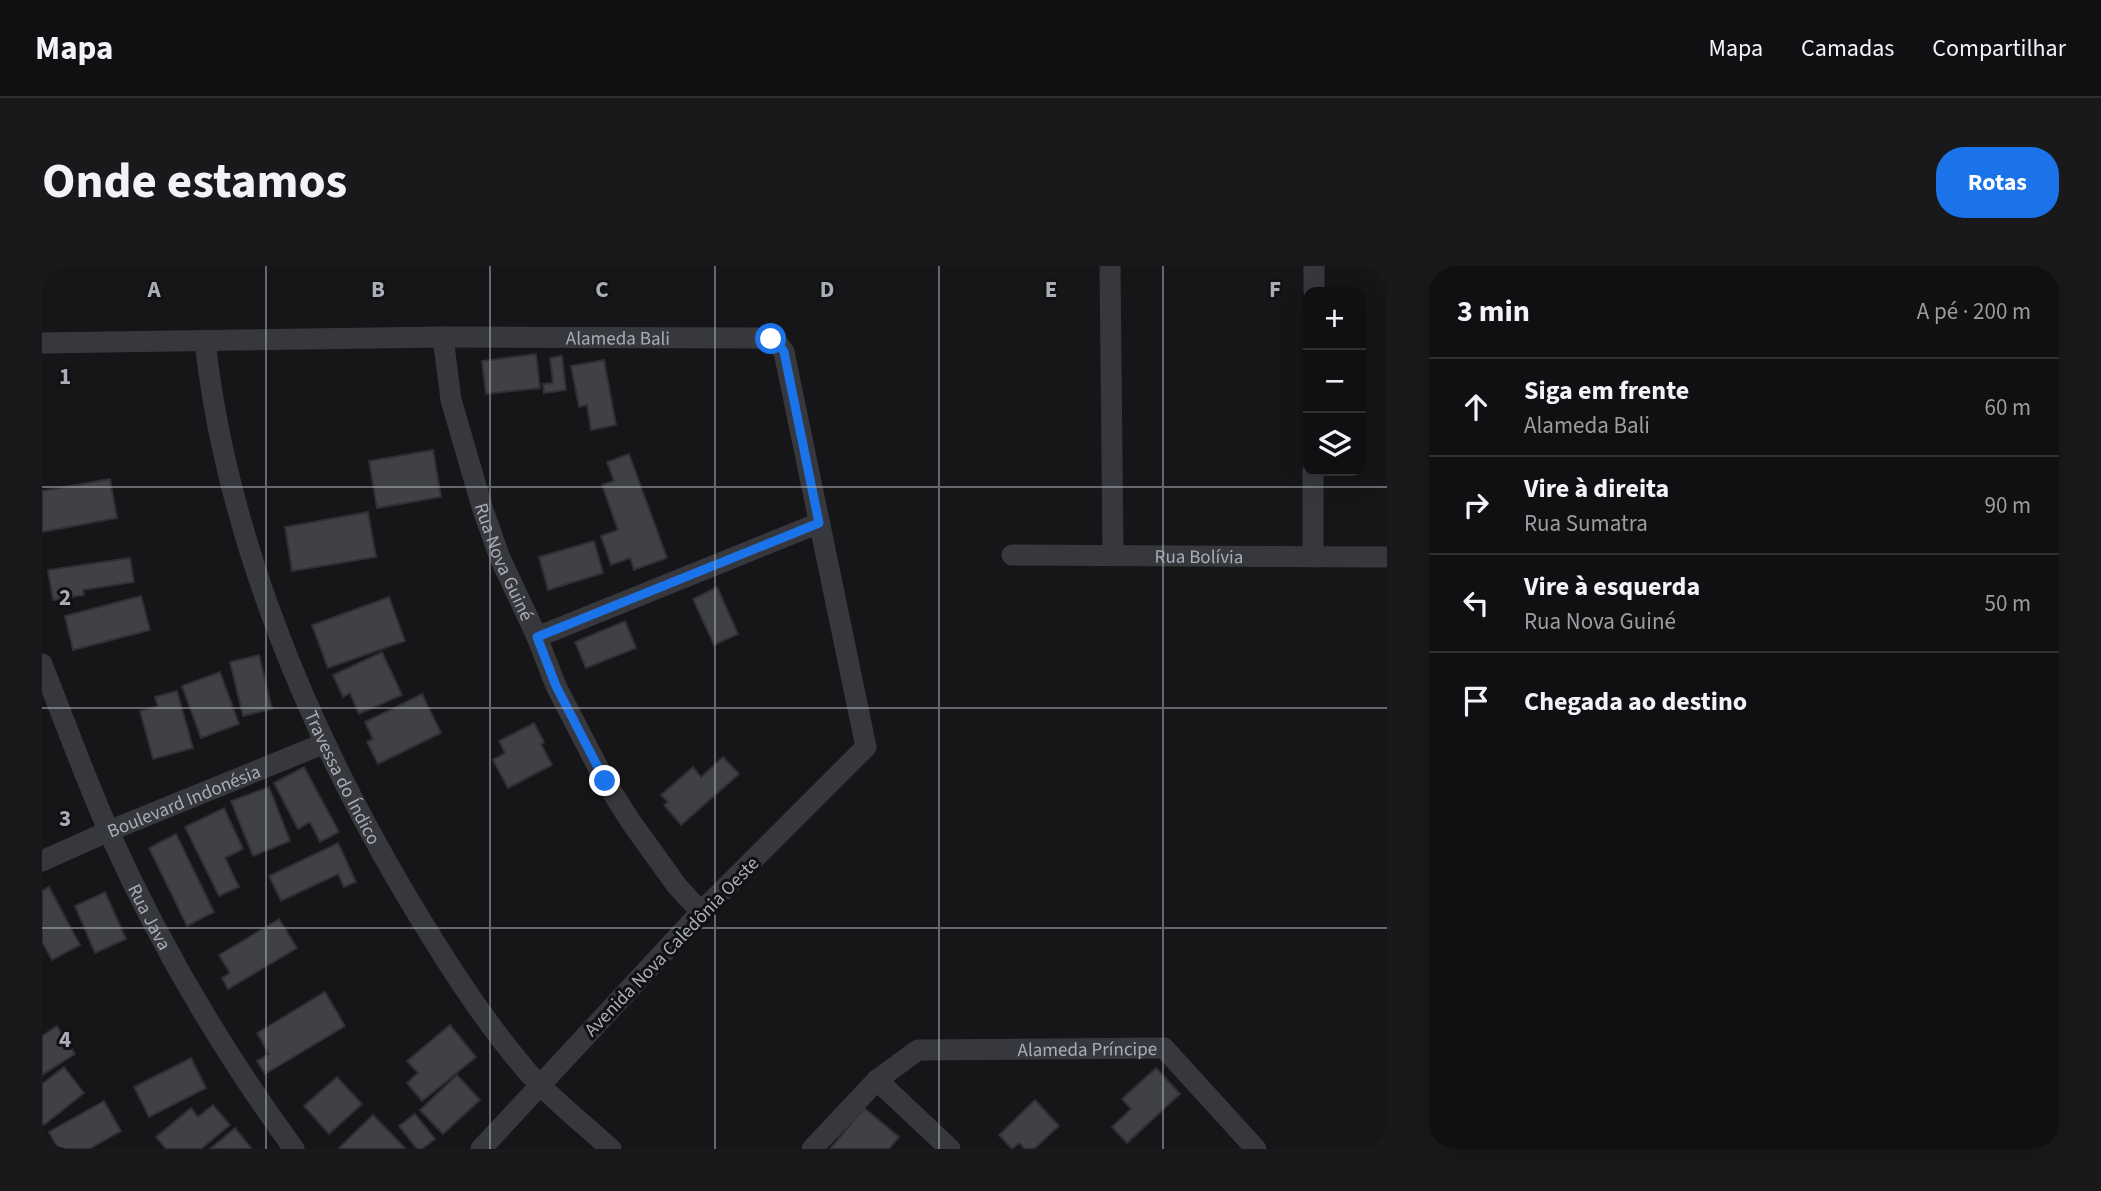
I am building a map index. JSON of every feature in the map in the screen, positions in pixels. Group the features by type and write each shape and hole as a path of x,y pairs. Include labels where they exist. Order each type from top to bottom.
{"street":[{"path":"1110,266 1113,555"},
{"path":"1314,266 1314,287"},
{"name":"Alameda Bali","path":"42,343 443,337 771,339 779,344 784,352 866,747"},
{"name":"Rua Nova Guiné","path":"443,337 451,400 483,510 522,610 537,637 556,686 605,781 653,855 701,912"},
{"name":"Travessa do Índico","path":"205,341 216,414 244,531 261,587 351,800 460,982 526,1070 611,1149"},
{"path":"1313,556 1314,476"},
{"path":"537,637 819,523"},
{"name":"Rua Bolívia","path":"1012,555 1387,557"},
{"name":"Rua Java","path":"42,664 109,831 134,885 197,1002 294,1149"},
{"name":"Boulevard Indonésia","path":"42,861 325,743"},
{"name":"Avenida Nova Caledônia Oeste","path":"481,1149 701,912 866,747"},
{"name":"Alameda Príncipe","path":"877,1080 918,1050 1164,1048 1256,1149"},
{"path":"812,1149 877,1080 950,1149"}],"building":[{"path":"536,354 540,388 486,394 482,361"},
{"path":"562,356 566,390 544,393 543,384 553,383 550,358"},
{"path":"604,360 616,425 591,430 587,405 579,407 571,366"},
{"path":"433,450 441,497 377,508 369,461"},
{"path":"629,454 667,558 634,570 630,558 611,565 601,536 618,530 602,485 614,481 607,462"},
{"path":"110,479 117,518 42,532 42,491"},
{"path":"368,512 376,557 292,571 285,527"},
{"path":"594,541 603,573 548,590 539,557"},
{"path":"130,558 134,582 83,590 84,595 53,600 48,570"},
{"path":"717,587 738,634 714,645 693,599"},
{"path":"141,596 150,630 73,650 65,616"},
{"path":"389,597 405,641 328,668 312,625"},
{"path":"625,621 636,648 586,668 575,642"},
{"path":"382,652 402,695 359,714 350,693 343,697 333,675"},
{"path":"259,655 272,709 243,716 230,662"},
{"path":"220,672 239,724 201,738 182,686"},
{"path":"177,691 193,748 153,759 140,711 158,706 155,697"},
{"path":"422,694 441,733 378,764 367,742 373,739 365,722"},
{"path":"534,723 552,765 508,788 493,760 505,753 499,741"},
{"path":"723,757 739,774 681,825 664,805 668,802 661,795 693,767 701,777"},
{"path":"304,767 339,832 320,842 310,822 298,829 274,783"},
{"path":"269,787 290,841 253,856 231,801"},
{"path":"224,808 243,849 225,858 239,887 219,896 185,827"},
{"path":"176,834 214,912 187,926 149,848"},
{"path":"338,843 356,882 344,887 338,874 281,901 269,876"},
{"path":"49,887 80,945 52,960 42,942 42,891"},
{"path":"105,892 126,939 95,953 75,906"},
{"path":"279,919 297,948 228,989 222,978 230,973 219,955"},
{"path":"325,992 345,1026 265,1074 257,1061 269,1054 257,1033"},
{"path":"450,1025 476,1057 422,1101 407,1083 418,1073 407,1061"},
{"path":"57,1026 75,1054 42,1075 42,1036"},
{"path":"191,1058 206,1088 149,1117 134,1087"},
{"path":"64,1067 84,1093 44,1125 42,1084"},
{"path":"1156,1068 1180,1094 1127,1143 1112,1127 1131,1109 1122,1099"},
{"path":"457,1075 480,1100 443,1134 420,1110"},
{"path":"337,1077 362,1104 329,1134 304,1106"},
{"path":"1035,1100 1059,1126 1034,1149 1025,1149 1019,1143 1012,1149 999,1135"},
{"path":"104,1101 121,1131 89,1149 58,1149 49,1132"},
{"path":"213,1105 230,1125 201,1149 166,1149 156,1137 191,1108 198,1117"},
{"path":"864,1108 899,1137 889,1149 830,1149"},
{"path":"415,1114 435,1139 422,1149 417,1149 399,1126"},
{"path":"373,1115 406,1149 339,1148"},
{"path":"235,1128 252,1149 210,1149"}],"route":[{"path":"605,781 556,686 537,637 819,523 784,352 779,344 771,339"}]}
